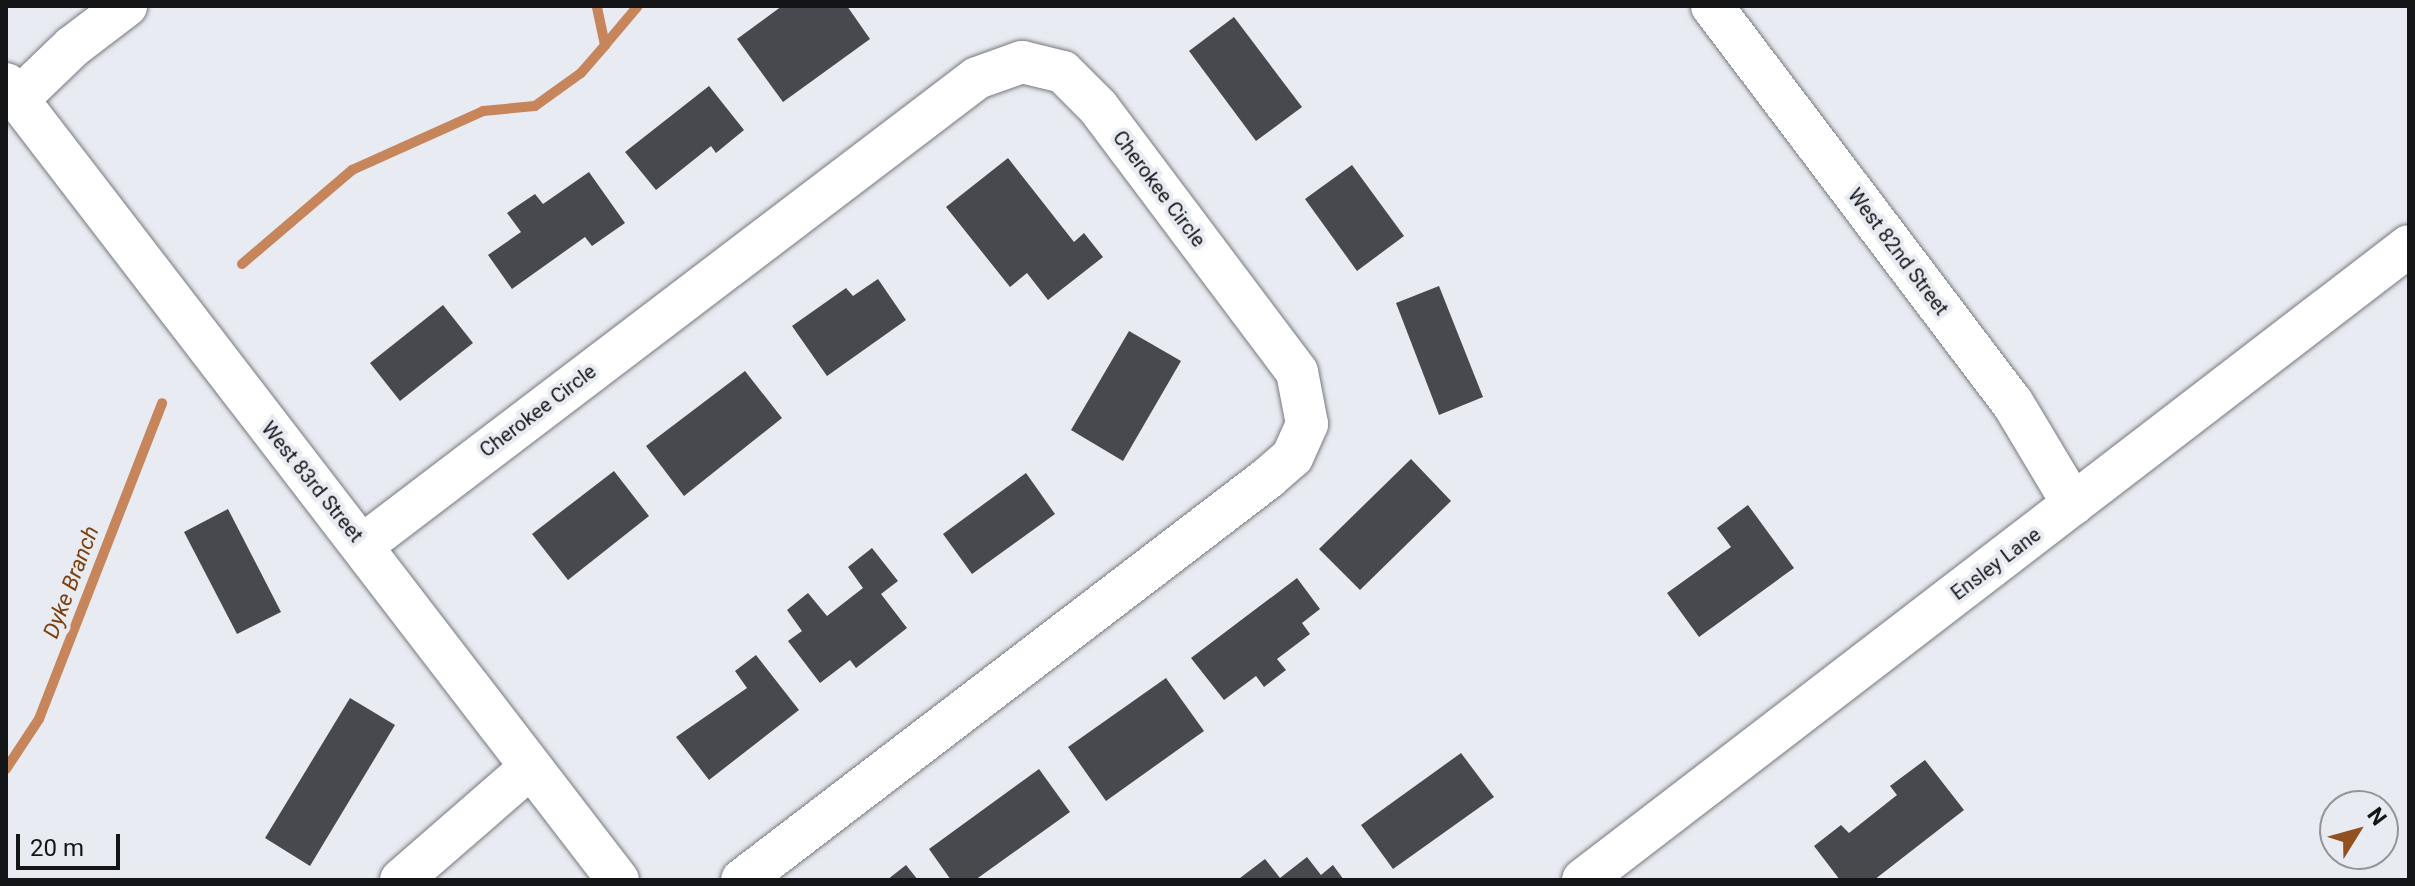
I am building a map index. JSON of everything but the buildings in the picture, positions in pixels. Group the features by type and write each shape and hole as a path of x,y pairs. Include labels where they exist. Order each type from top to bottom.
{"street":[{"path":"12,92 126,6"},
{"name":"West 82nd Street","path":"1712,6 2012,402 2073,504"},
{"name":"Cherokee Circle","path":"363,545 977,78 1022,62 1063,72 1098,107 1297,372 1307,424 1292,457 1268,478 742,880"},
{"name":"West 83rd Street","path":"12,92 226,375 363,545 618,880"},
{"name":"Ensley Lane","path":"1583,880 2409,246"},
{"path":"401,880 531,767"}],"waterway":[{"path":"242,264 352,170 483,111 535,106 581,73 605,45 597,6"},
{"path":"605,45 638,6"},
{"name":"Dyke Branch","path":"6,769 39,719 162,403"}]}
